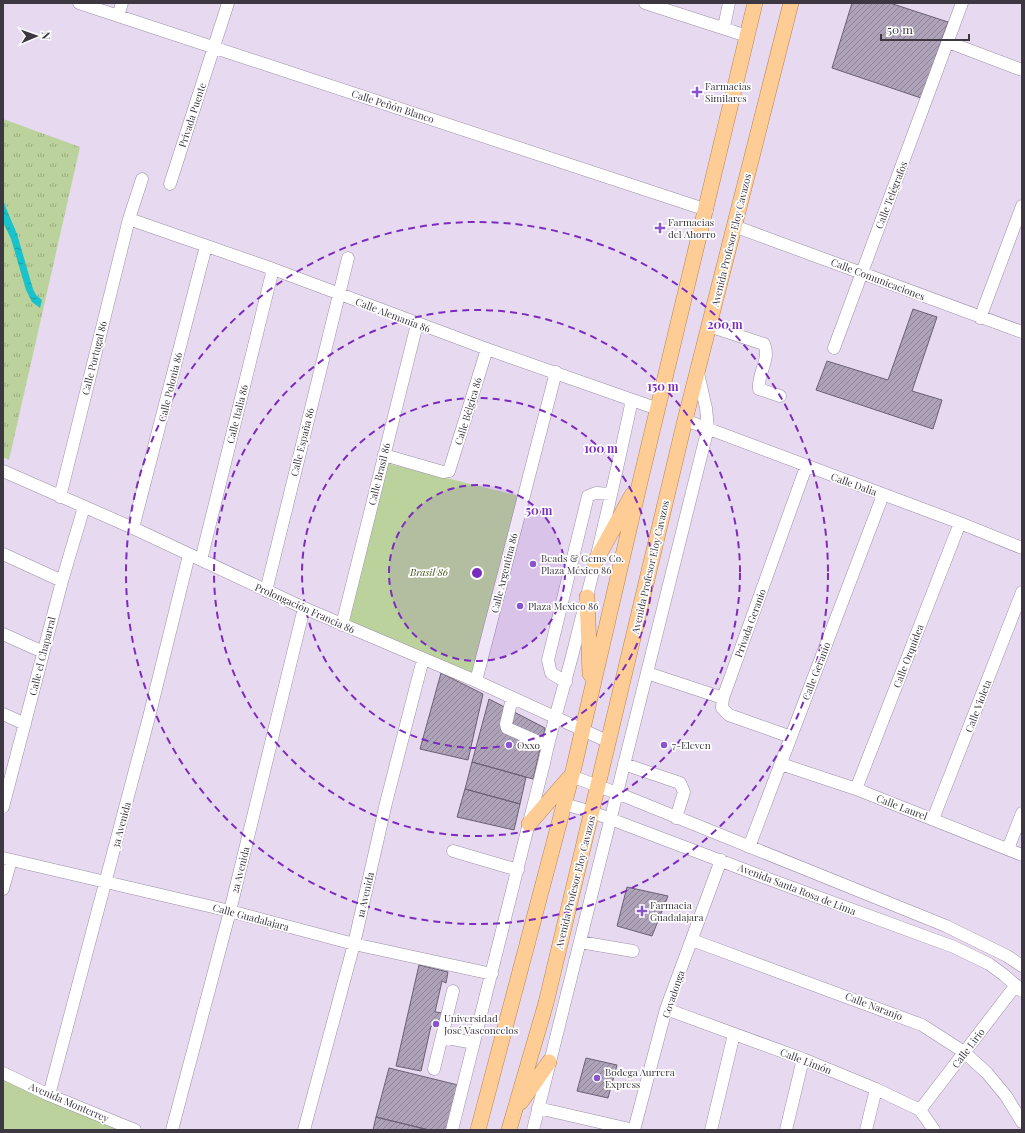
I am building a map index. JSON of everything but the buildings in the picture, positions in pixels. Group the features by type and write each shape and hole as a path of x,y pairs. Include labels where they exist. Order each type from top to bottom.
{"main road":[{"path":"478,1130 571,776 640,482 707,210 755,3"},
{"name":"Avenida Profesor Eloy Cavazos","path":"509,1130 546,1003 685,420 791,3"},
{"path":"595,562 640,482"},
{"path":"587,597 591,690"},
{"path":"529,824 571,776"},
{"path":"515,1111 549,1062"}],"street":[{"name":"Calle Peñón Blanco","path":"79,3 707,210"},
{"path":"118,16 122,3"},
{"name":"Privada Puente","path":"170,184 228,3"},
{"path":"645,3 724,27 747,36"},
{"path":"724,27 729,3"},
{"name":"Calle Telégrafos","path":"834,348 962,3"},
{"path":"948,42 1022,70"},
{"name":"Calle Portugal 86","path":"60,497 129,219 142,179"},
{"path":"980,318 1022,206"},
{"name":"Calle Alemania 86","path":"129,219 273,269 417,324 556,372 658,410"},
{"name":"Calle Comunicaciones","path":"734,226 862,272 980,318 1022,332"},
{"name":"Calle Polonia 86","path":"133,528 206,246"},
{"name":"Calle España 86","path":"266,591 348,258"},
{"name":"Calle Italia 86","path":"201,560 273,269"},
{"name":"Calle Brasil 86","path":"342,625 417,324"},
{"path":"710,326 764,344 767,351 759,383 760,389 780,396"},
{"name":"Calle Bélgica 86","path":"384,455 448,472 487,349"},
{"name":"Calle Argentina 86","path":"476,681 556,372"},
{"path":"533,1130 708,428 706,408 698,373"},
{"path":"452,1130 518,870 554,717 566,682 587,597 632,400"},
{"name":"Calle Dalia","path":"685,420 806,467 960,523 1022,548"},
{"name":"Privada Geranio","path":"723,698 806,467"},
{"name":"Prolongación Francia 86","path":"3,471 133,528 342,625 476,681 609,742"},
{"path":"566,682 551,673 548,666 555,629 588,496 596,493 611,494"},
{"name":"Calle Geranio","path":"749,847 883,495"},
{"name":"Calle el Chaparral","path":"4,799 62,580 84,507"},
{"name":"Calle Orquídea","path":"856,789 960,523"},
{"path":"3,554 62,580"},
{"name":"3a Avenida","path":"49,1095 106,881 189,555"},
{"name":"Calle Violeta","path":"933,819 1022,592"},
{"name":"2a Avenida","path":"172,1130 230,911 304,608"},
{"path":"3,634 43,652"},
{"name":"1a Avenida","path":"304,1130 354,944 386,803 423,659"},
{"path":"647,673 723,698 722,708 729,715 791,737"},
{"path":"512,698 506,724 507,728 548,746"},
{"path":"3,714 25,724"},
{"path":"624,764 680,783 684,792 676,818"},
{"name":"Calle Laurel","path":"781,764 856,789 1022,855"},
{"name":"Avenida Santa Rosa de Lima","path":"571,776 617,793 946,926 1000,952 1022,966"},
{"name":"Avenida Santa Rosa de Lima","path":"564,804 592,812 954,947 989,964 1019,988"},
{"path":"1008,849 1022,813"},
{"path":"453,851 518,870"},
{"path":"3,889 7,859"},
{"name":"Calle Guadalajara","path":"7,859 230,911 354,944 492,974"},
{"name":"Covadonga","path":"634,1130 666,1009 721,860"},
{"name":"Calle Naranjo","path":"692,940 922,1025 964,1052 987,1073 1006,1096 1022,1122"},
{"path":"580,942 633,951"},
{"name":"Calle Lirio","path":"920,1110 964,1052 1019,988"},
{"path":"434,1070 453,992"},
{"name":"Calle Limón","path":"666,1009 804,1059 876,1089 920,1110 934,1130"},
{"path":"711,1130 734,1034"},
{"path":"442,1037 474,1043"},
{"path":"786,1130 804,1059"},
{"name":"Avenida Monterrey","path":"3,1073 49,1095 135,1130"},
{"path":"866,1130 876,1089"},
{"path":"538,1108 634,1130"}],"green space":[{"path":"3,119 80,147 9,460 3,457"},
{"name":"Brasil 86","path":"386,463 519,496 474,675 345,619"},
{"path":"3,1073 137,1130 3,1130"}],"water":[{"path":"3,201 17,234 33,289 36,295 42,300 40,308 32,302 26,290 11,239 3,222"}],"place":[{"name":"Farmacias Similares","path":"697,92"},
{"name":"Farmacias del Ahorro","path":"660,228"},
{"name":"Beads & Gems Co. Plaza México 86","path":"533,564"},
{"name":"Plaza Mexico 86","path":"520,606"},
{"name":"Oxxo","path":"509,745"},
{"name":"7-Eleven","path":"664,745"},
{"name":"Farmacia Guadalajara","path":"642,911"},
{"name":"Universidad José Vasconcelos","path":"436,1024"},
{"name":"Bodega Aurrera Express","path":"597,1078"}]}
